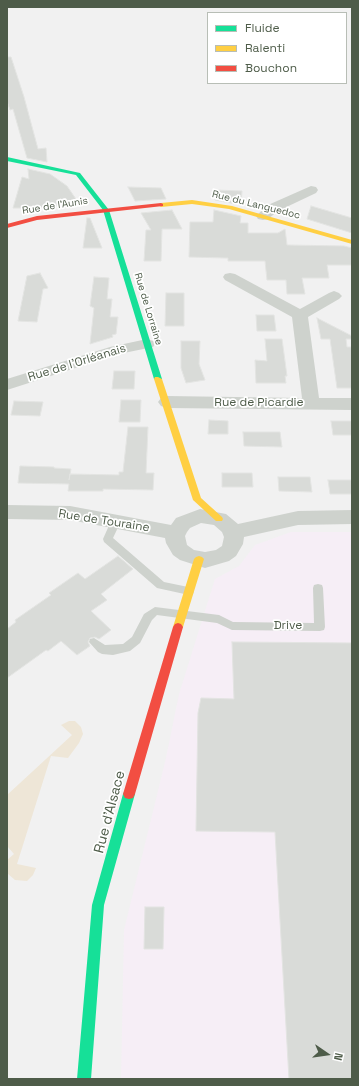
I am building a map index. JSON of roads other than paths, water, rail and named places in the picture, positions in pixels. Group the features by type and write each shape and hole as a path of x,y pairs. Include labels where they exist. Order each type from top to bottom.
{"street":[{"name":"Rue de Lorraine","path":"7,159 78,174 106,210 197,500"},
{"path":"263,216 273,208 311,190"},
{"name":"Rue du Languedoc","path":"106,210 192,202 230,207 352,242"},
{"name":"Rue de l'Aunis","path":"7,226 37,218 106,210"},
{"path":"230,276 300,315"},
{"path":"300,315 334,296"},
{"path":"300,315 310,403"},
{"name":"Rue de l'Orléanais","path":"7,385 116,350 147,344"},
{"name":"Rue de Picardie","path":"167,402 352,404"},
{"path":"197,500 226,525 234,537 233,544 222,556 214,559 199,559 187,555 180,550 176,544 180,528 197,500"},
{"name":"Rue de Touraine","path":"7,512 70,513 116,521 180,528"},
{"path":"180,528 190,519 200,516 226,525 298,518 352,518"},
{"name":"Rue d'Alsace","path":"84,1079 98,905 150,718 199,559"}],"lane":[{"path":"116,521 108,539 161,585 189,591"},
{"name":"Drive","path":"182,614 219,619 232,626 320,626 318,588"},
{"path":"94,642 102,649 113,650 126,648 136,640 148,617 155,611 182,614"}]}
